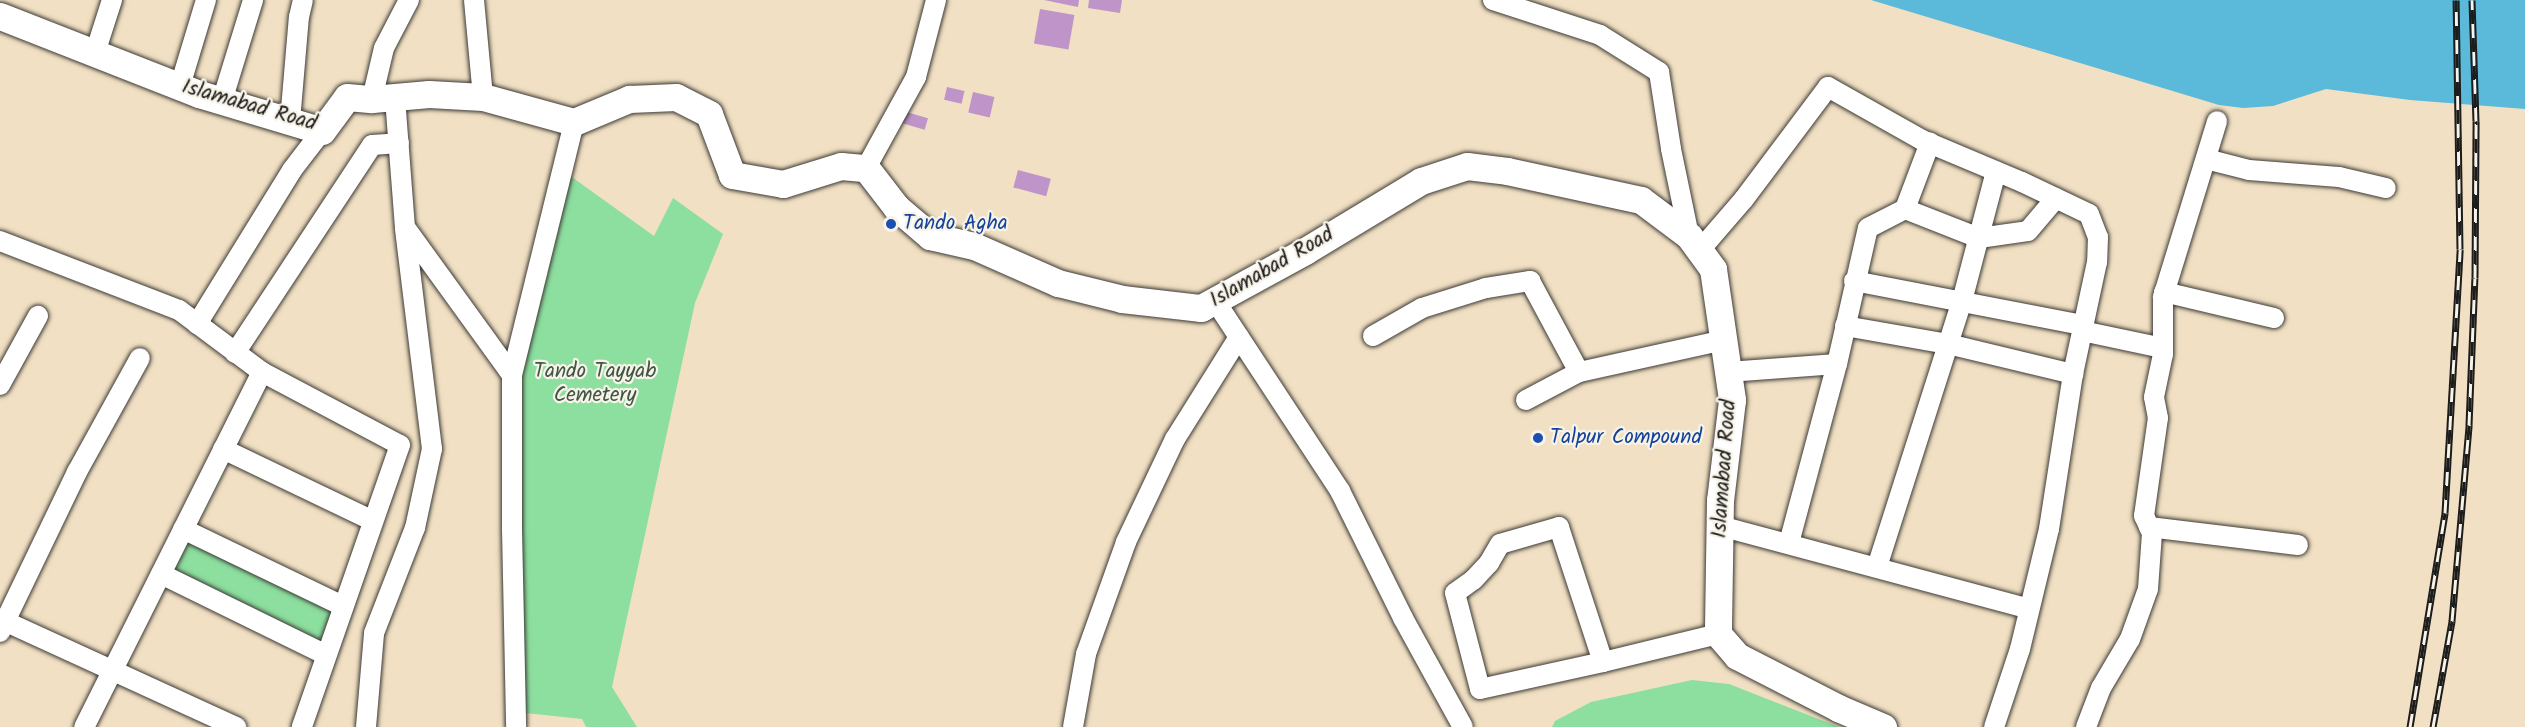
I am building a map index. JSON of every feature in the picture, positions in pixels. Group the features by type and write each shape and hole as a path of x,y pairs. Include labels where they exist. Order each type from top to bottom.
{"street":[{"path":"95,53 112,0"},
{"path":"180,86 206,0"},
{"path":"222,101 253,0"},
{"path":"290,121 298,17 303,0"},
{"path":"366,727 374,633 415,528 432,449 405,228 399,143 384,98 384,48 409,0"},
{"path":"474,0 483,97"},
{"path":"516,727 512,375 574,122 629,99 676,97 709,114 732,175 783,184 841,166 866,168 916,76 936,0"},
{"path":"1493,0 1600,34 1659,72 1671,149 1694,243 1744,200 1828,87 1930,143 2090,214 2098,237 2097,262 2073,374 2049,529 2020,649 1994,727"},
{"name":"Islamabad Road","path":"0,16 180,86 322,131 347,97 384,98 429,94 483,97 574,122"},
{"path":"2087,727 2102,688 2130,639 2148,589 2152,533 2144,516 2157,418 2154,397 2163,348 2164,292 2217,121"},
{"path":"197,324 292,170 322,131"},
{"path":"236,353 372,145 399,143"},
{"path":"1789,543 1837,364 1854,281 1868,228 1905,209 1930,143"},
{"path":"2206,159 2249,170 2339,177 2386,188"},
{"name":"Islamabad Road","path":"866,168 896,207 930,236 974,246 1058,283 1122,300 1201,308 1216,302 1421,181 1467,166 1507,171 1641,200 1694,243 1713,269 1732,400 1720,500 1718,634"},
{"path":"1876,567 1962,301 1996,171"},
{"path":"1905,209 1979,238 2028,231 2056,198"},
{"path":"405,228 512,375"},
{"path":"0,241 179,310 262,372 400,445 302,727"},
{"path":"1373,336 1422,308 1486,288 1530,280 1579,372"},
{"path":"1854,281 1962,301 2163,348"},
{"path":"2164,292 2274,318"},
{"path":"1216,302 1340,491 1403,618 1463,727"},
{"path":"1,382 38,316"},
{"path":"1845,326 1948,344 2073,374"},
{"path":"1073,727 1086,654 1126,543 1175,439 1239,337"},
{"path":"1526,400 1579,372 1725,340"},
{"path":"140,358 77,472 2,625 113,669 236,727"},
{"path":"1728,372 1837,364"},
{"path":"84,727 262,372"},
{"path":"223,449 373,521"},
{"path":"1720,526 2030,609"},
{"path":"1603,662 1559,527 1500,544 1489,563 1473,580 1455,593 1480,689 1603,662 1718,634 1737,656 1838,708 1883,727"},
{"path":"2149,527 2298,545"},
{"path":"183,529 343,606"},
{"path":"161,574 326,655"}],"green space":[{"name":"Tando Tayyab Cemetery","path":"562,170 654,236 673,198 723,234 695,303 612,687 637,727 586,727 582,719 516,712 512,375"},
{"path":"183,529 343,607 321,652 161,574"},
{"path":"1692,680 1729,684 1839,727 1552,727 1555,721 1591,702"}],"water":[{"path":"1871,0 2525,0 2525,109 2410,100 2326,89 2273,106 2243,108 2219,105"}],"building":[{"path":"1044,0 1079,0 1078,7"},
{"path":"1089,0 1122,0 1120,13 1088,8"},
{"path":"1040,9 1074,15 1068,50 1034,43"},
{"path":"947,87 965,91 962,104 944,100"},
{"path":"973,92 994,97 990,117 968,112"},
{"path":"903,111 928,118 925,130 900,123"},
{"path":"1018,170 1051,179 1046,196 1013,187"}],"railway":[{"path":"2410,727 2445,513 2460,249 2456,0"},
{"path":"2433,727 2452,621 2469,425 2475,278 2476,121 2472,0"}],"place":[{"name":"Tando Agha","path":"891,224"},
{"name":"Talpur Compound","path":"1538,438"}]}
